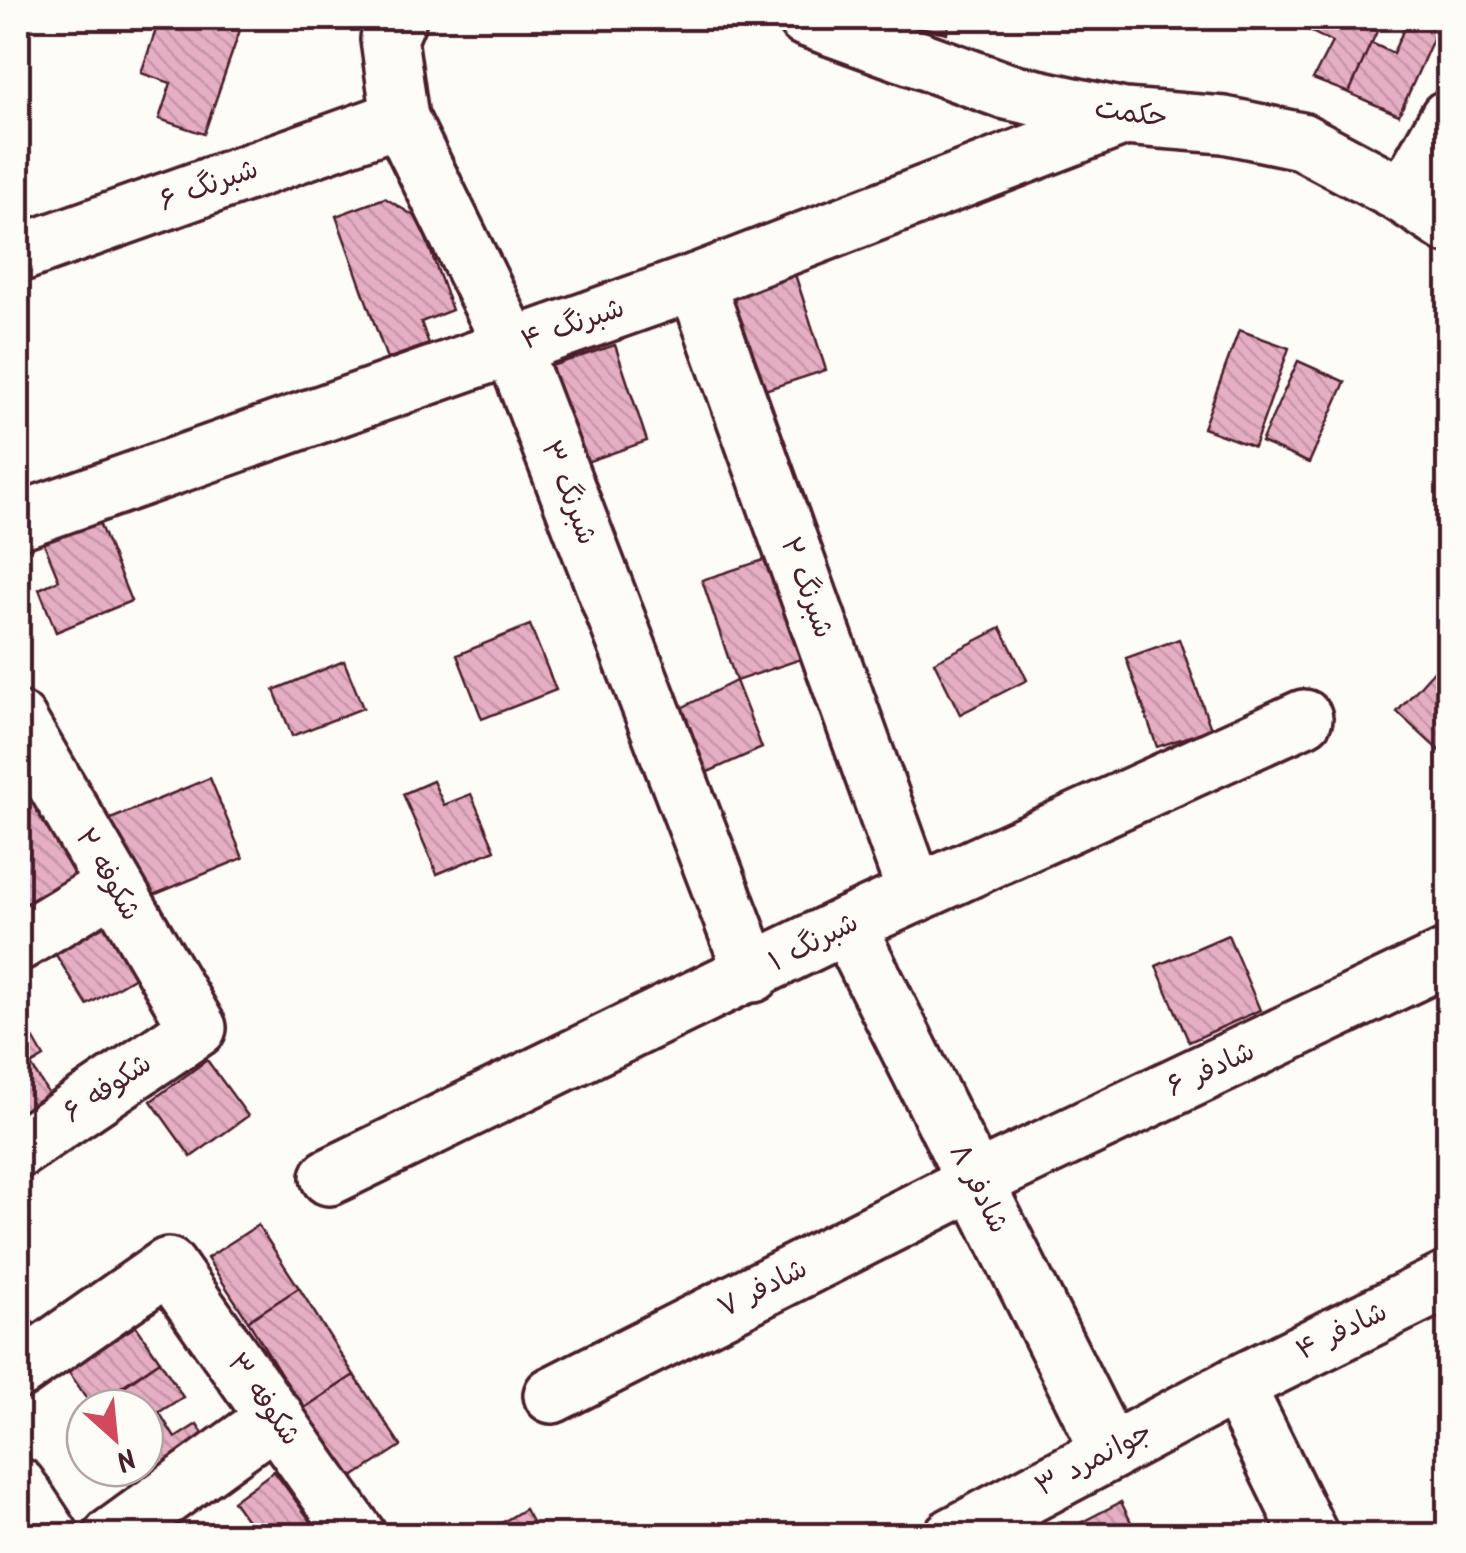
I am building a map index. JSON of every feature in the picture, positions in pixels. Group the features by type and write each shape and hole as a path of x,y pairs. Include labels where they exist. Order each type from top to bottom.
{"street":[{"name":"شبرنگ ۳","path":"398,18 389,39 400,118 512,346 752,974"},
{"name":"حکمت","path":"804,18 1006,90 1124,116 1224,125 1301,141 1426,210"},
{"name":"شبرنگ ۴","path":"18,521 696,282 1124,116"},
{"name":"شبرنگ ۶","path":"18,254 400,118"},
{"path":"1426,210 1448,118"},
{"name":"شبرنگ ۲","path":"696,282 916,894"},
{"name":"شبرنگ ۱","path":"329,1177 847,926 1304,718"},
{"name":"شکوفه ۲","path":"20,732 198,1028"},
{"path":"18,943 112,886"},
{"name":"شادفر ۸","path":"847,926 1110,1452"},
{"name":"شادفر ۶","path":"974,1182 1445,967"},
{"name":"شکوفه ۶","path":"18,1150 198,1028"},
{"name":"شادفر ۷","path":"552,1396 974,1182"},
{"name":"شکوفه ۳","path":"18,1370 168,1266 358,1536"},
{"name":"شادفر ۴","path":"1236,1384 1448,1280"},
{"path":"1236,1384 1310,1536"},
{"name":"جوانمرد ۳","path":"952,1536 1236,1384"},
{"path":"112,1536 276,1417"},
{"path":"18,1486 51,1536"}],"building":[{"path":"160,18 202,18 240,30 204,134 159,119 171,83 141,73"},
{"path":"879,18 950,18 947,33"},
{"path":"1288,18 1383,18 1349,93 1313,79 1332,42"},
{"path":"1409,18 1437,30 1399,115 1349,93 1371,43 1393,53"},
{"path":"385,198 419,219 452,310 421,322 429,344 387,359 336,216"},
{"path":"792,265 826,370 762,391 728,287"},
{"path":"1239,330 1289,348 1254,447 1203,428"},
{"path":"615,345 647,441 578,465 545,368"},
{"path":"1298,361 1345,382 1309,463 1261,442"},
{"path":"97,518 131,601 56,632 39,589 59,580 43,541"},
{"path":"779,555 813,655 736,681 702,580"},
{"path":"530,625 556,690 482,719 457,655"},
{"path":"1001,628 1027,680 960,714 934,662"},
{"path":"1179,639 1211,729 1157,747 1126,658"},
{"path":"1448,655 1448,759 1397,712"},
{"path":"344,661 363,708 292,736 274,690"},
{"path":"736,681 762,748 690,780 661,718"},
{"path":"18,757 102,890 35,931 18,902"},
{"path":"210,778 243,858 129,905 96,825"},
{"path":"433,781 444,805 471,794 495,850 437,874 403,794"},
{"path":"116,907 152,967 87,1005 51,947"},
{"path":"1228,935 1260,1010 1189,1042 1156,966"},
{"path":"25,1024 44,1057 31,1065 51,1098 18,1118 18,1028"},
{"path":"207,1060 248,1116 191,1157 151,1101"},
{"path":"258,1225 299,1288 248,1321 207,1258"},
{"path":"299,1288 354,1375 303,1409 248,1321"},
{"path":"18,1299 41,1334 18,1350"},
{"path":"136,1326 160,1361 119,1388 80,1388 68,1371"},
{"path":"160,1361 183,1397 165,1408 165,1388 122,1388"},
{"path":"354,1375 401,1446 350,1479 303,1409"},
{"path":"165,1422 175,1438 197,1424 216,1453 165,1486"},
{"path":"274,1471 312,1523 295,1536 258,1536 233,1501"},
{"path":"145,1488 162,1488 150,1496"},
{"path":"1121,1502 1138,1536 1055,1536"},
{"path":"525,1509 540,1536 480,1536"}]}
